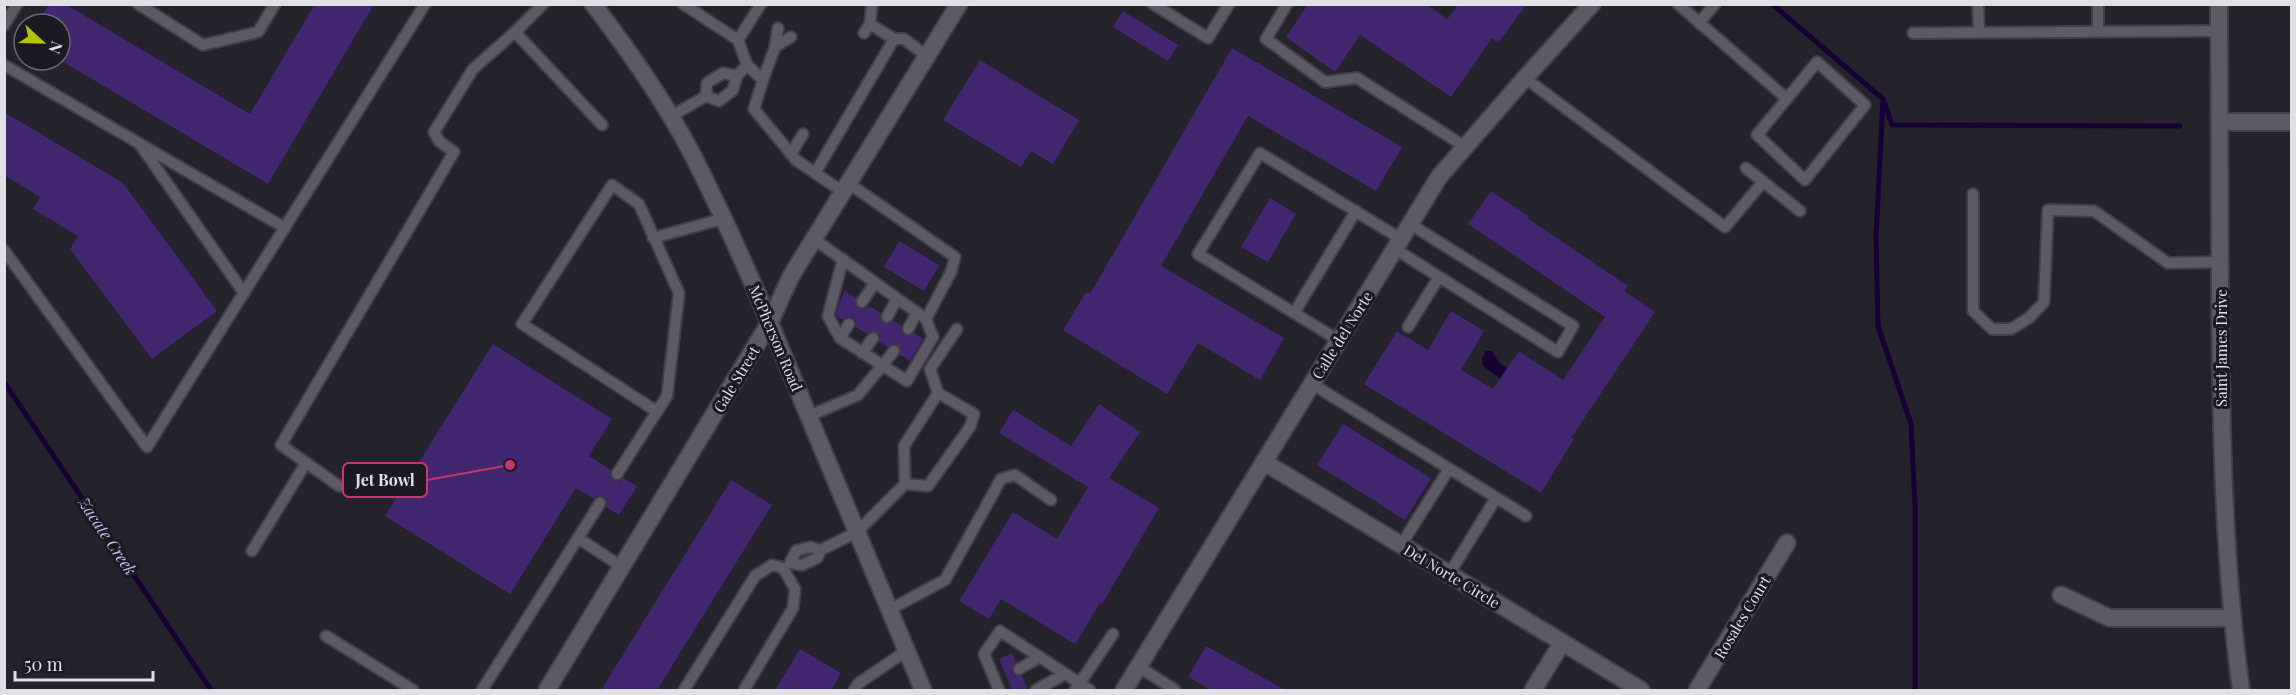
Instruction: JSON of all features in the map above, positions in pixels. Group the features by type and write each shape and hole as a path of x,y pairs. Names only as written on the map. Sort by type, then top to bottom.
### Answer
{"street":[{"name":"McPherson Road","path":"593,4 630,56 690,151 770,322 923,690"},
{"name":"Gale Street","path":"547,690 770,322 790,276 959,4"},
{"name":"Calle del Norte","path":"1124,690 1439,177 1592,4"},
{"name":"Saint James Drive","path":"2219,4 2223,507 2231,618 2241,690"},
{"path":"2220,122 2292,122"},
{"name":"Del Norte Circle","path":"1264,462 1641,690"},
{"name":"Rosales Court","path":"1697,690 1787,543"},
{"path":"2061,595 2109,618 2231,618"},
{"path":"1533,690 1562,643"}],"lane":[{"path":"4,25 17,4"},
{"path":"138,4 204,45 258,32 275,4"},
{"path":"4,250 147,447 425,4"},
{"path":"339,486 281,445 454,152 439,141 434,132 441,119 473,69 543,4"},
{"path":"683,4 738,40 747,64 763,80"},
{"path":"738,40 761,4"},
{"path":"872,4 867,29 894,39 904,39 927,56"},
{"path":"1154,4 1208,38 1229,4"},
{"path":"1287,4 1266,39 1325,82 1357,78 1464,147"},
{"path":"1678,4 1786,98"},
{"path":"1699,23 1715,4"},
{"path":"1978,4 1979,32"},
{"path":"2098,4 2098,32"},
{"path":"778,28 775,47 754,109 791,154 816,173 845,188 955,257 951,272 921,316 908,329"},
{"path":"1913,33 2220,31"},
{"path":"515,32 603,125"},
{"path":"775,47 791,37"},
{"path":"816,173 894,39"},
{"path":"1818,62 1865,105 1805,180 1757,135 1786,98 1818,62"},
{"path":"670,117 706,96 719,100 734,90 736,76 747,64"},
{"path":"4,65 285,228"},
{"path":"706,96 707,83 723,73 736,76"},
{"path":"1525,78 1725,227 1763,182"},
{"path":"791,154 803,134"},
{"path":"139,143 244,293"},
{"path":"1338,340 1198,254 1260,153 1356,212 1574,326 1558,352 1439,276 1402,237"},
{"path":"1746,168 1800,211"},
{"path":"617,474 667,396 679,293 639,204 612,185 522,324 656,411"},
{"path":"1973,194 1973,311 1992,329 2011,329 2030,318 2044,302 2048,210 2094,211 2168,263 2220,262"},
{"path":"1294,313 1356,212"},
{"path":"653,238 722,219"},
{"path":"814,238 921,316 933,337 907,381 840,338 828,316 843,260"},
{"path":"1408,327 1439,276"},
{"path":"862,302 875,283"},
{"path":"887,317 897,298"},
{"path":"840,338 849,324"},
{"path":"904,484 928,486 970,427 974,414 938,393 930,369 957,329"},
{"path":"862,353 873,338"},
{"path":"809,416 858,395 894,351"},
{"path":"1312,384 1526,516"},
{"path":"786,565 796,551 810,547 821,550 857,532 904,484 904,446 938,393"},
{"path":"252,551 306,463"},
{"path":"1401,545 1449,468"},
{"path":"890,610 945,580 1001,479 1015,475 1051,500"},
{"path":"1449,574 1496,498"},
{"path":"482,690 600,503"},
{"path":"578,538 622,567"},
{"path":"684,690 755,576 772,565 786,565"},
{"path":"744,690 793,608 795,590 786,565"},
{"path":"1006,675 997,686 984,654 1000,632 1065,674 1077,687 1090,690"},
{"path":"1077,687 1113,633"},
{"path":"326,636 413,690"},
{"path":"854,690 859,683 906,651"},
{"path":"1019,669 1040,657"},
{"path":"1139,667 1175,690"},
{"path":"1036,690 1065,674"}],"shaded area":[{"path":"1486,351 1492,351 1500,364 1507,368 1507,374 1501,379 1483,366 1482,359"}],"building":[{"path":"49,4 65,4 250,114 315,4 374,4 268,184 72,67 72,12 44,12"},
{"path":"1308,4 1426,4 1447,19 1459,4 1527,4 1498,43 1492,38 1451,97 1360,35 1335,72 1286,37"},
{"path":"1123,11 1178,45 1168,61 1113,27"},
{"path":"1232,48 1402,147 1376,191 1248,116 1161,266 1284,338 1260,380 1198,343 1167,394 1063,330 1086,292 1090,294"},
{"path":"980,60 1079,120 1053,164 1031,151 1021,167 943,120"},
{"path":"4,112 123,183 217,311 152,359 70,249 78,236 33,209 40,197 4,175"},
{"path":"1491,191 1628,286 1624,291 1655,312 1571,438 1574,439 1541,493 1364,384 1397,331 1428,350 1451,311 1484,331 1461,370 1493,389 1519,351 1563,380 1605,317 1468,224"},
{"path":"1270,198 1296,214 1268,262 1241,247"},
{"path":"899,241 939,265 924,291 884,267"},
{"path":"845,291 856,298 855,305 858,308 865,309 869,306 881,313 880,318 883,323 888,324 894,321 901,325 904,335 909,336 914,333 923,339 910,361 900,355 901,349 898,345 892,344 888,347 879,342 880,336 877,332 871,331 867,334 856,327 853,317 846,317 843,320 836,316"},
{"path":"493,344 612,419 589,456 611,470 610,477 613,481 620,481 623,478 637,486 619,515 606,507 607,500 603,496 597,496 594,499 576,488 510,594 385,516"},
{"path":"1099,404 1140,432 1109,478 1159,508 1102,604 1100,603 1075,644 1001,599 989,619 959,601 1013,512 1057,539 1088,487 999,433 1013,410 1071,446"},
{"path":"1343,424 1431,478 1405,520 1317,465"},
{"path":"731,480 772,505 657,690 601,690"},
{"path":"1206,646 1285,690 1211,690 1188,677"},
{"path":"800,649 841,673 831,690 775,690"},
{"path":"1012,653 1016,662 1012,666 1012,672 1016,676 1022,676 1028,690 1012,690 999,659"}],"waterway":[{"path":"1772,4 1883,99 1876,237 1878,326 1911,424 1915,505 1915,690"},
{"path":"1885,104 1892,125 2180,126"},
{"name":"Zacate Creek","path":"4,382 211,690"}],"place":[{"name":"Jet Bowl","path":"510,465"}]}
